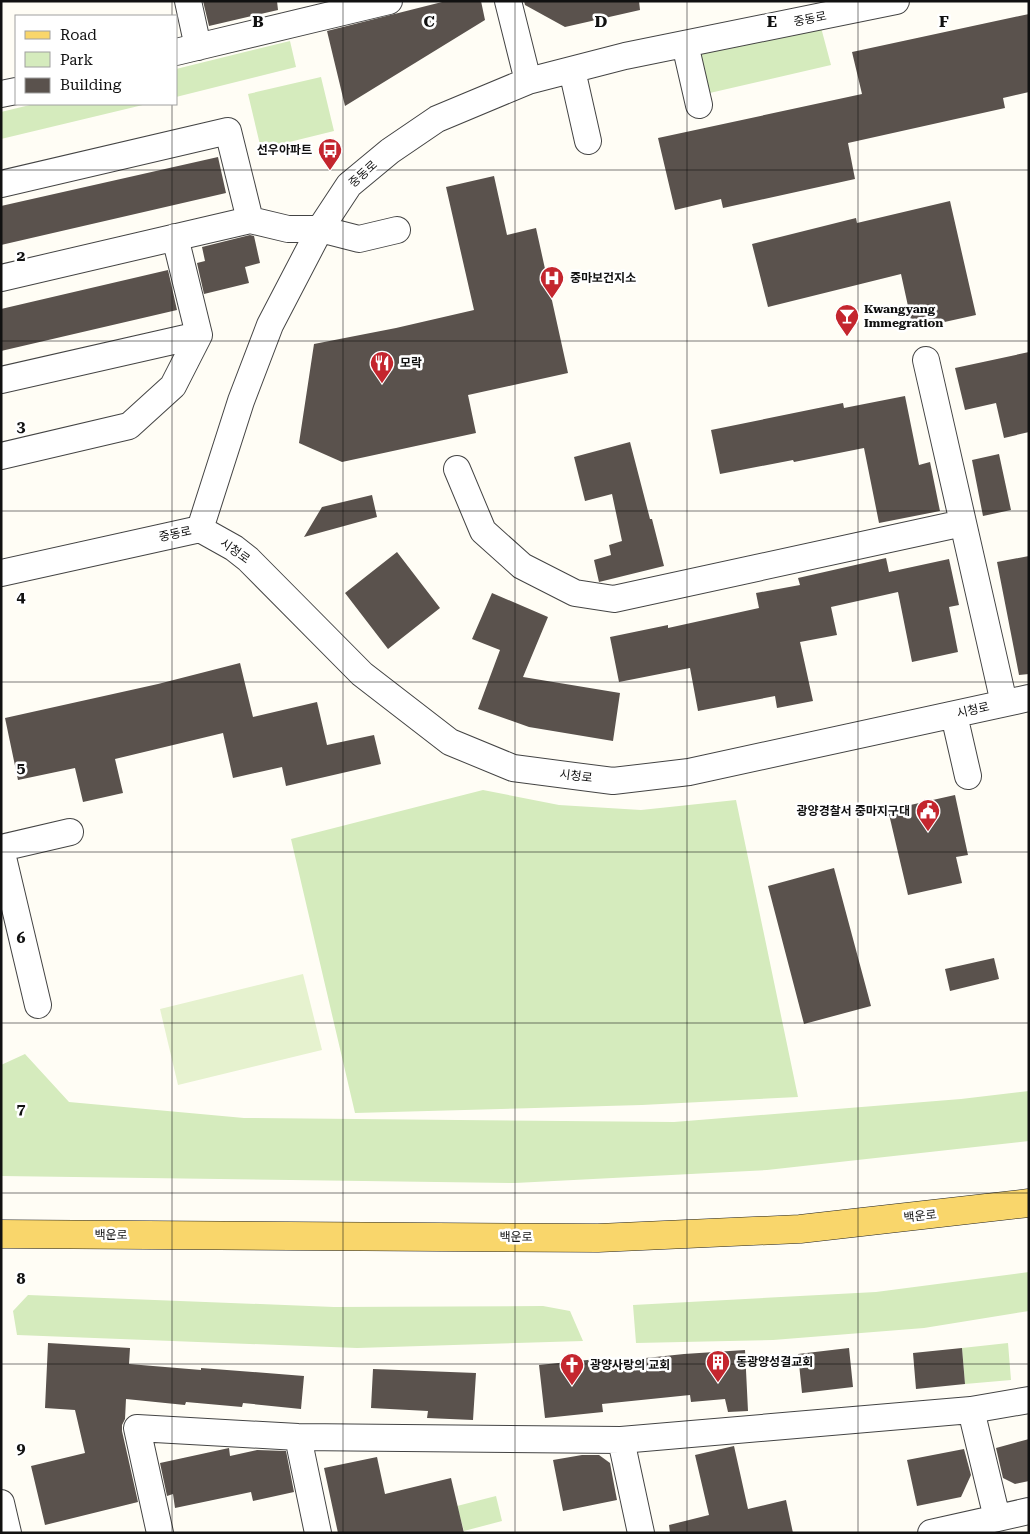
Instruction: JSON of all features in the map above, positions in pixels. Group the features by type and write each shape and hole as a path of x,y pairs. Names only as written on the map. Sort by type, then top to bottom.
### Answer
{"main road":[{"name":"백운로","path":"1,1234 598,1238 800,1229 1029,1203"}],"street":[{"path":"188,1 187,50 389,1"},
{"path":"508,1 528,81"},
{"name":"중동로","path":"1,574 200,529 241,402 270,325 320,229 349,185 390,151 437,119 528,81 625,56 896,1"},
{"path":"685,44 699,104"},
{"path":"572,70 588,141"},
{"path":"1,94 15,91"},
{"path":"1,184 228,131 250,220"},
{"path":"1,278 250,220 288,229 320,229 359,239 397,230"},
{"path":"1,456 129,426 173,386 198,334 175,237"},
{"path":"1,380 198,334"},
{"path":"926,360 962,523 1016,701"},
{"path":"457,469 483,531 522,566 575,593 614,599 962,523"},
{"name":"시청로","path":"200,529 234,548 248,559 362,674 450,742 514,768 613,781 689,772 1016,701"},
{"path":"954,715 968,776"},
{"path":"38,1005 1,849 70,832"},
{"path":"160,1533 137,1428 298,1437 620,1440 971,1410 1029,1400"},
{"path":"971,1410 997,1518"},
{"path":"298,1437 318,1533"},
{"path":"620,1440 641,1533"},
{"path":"1,1503 8,1533"},
{"path":"931,1533 1029,1511"}],"green space":[{"path":"819,20 831,65 701,95 690,47"},
{"path":"290,41 296,67 178,96 178,69"},
{"path":"321,77 334,131 261,149 248,94"},
{"path":"30,105 143,105 1,139 1,112"},
{"path":"483,790 559,805 641,810 736,800 798,1097 642,1105 355,1113 291,839"},
{"path":"303,974 322,1050 178,1085 160,1009"},
{"path":"25,1054 69,1102 244,1118 674,1122 961,1099 1029,1091 1029,1141 767,1170 515,1183 1,1176 1,1065"},
{"path":"1029,1272 1029,1311 924,1328 773,1340 636,1343 633,1305 876,1292"},
{"path":"28,1295 334,1307 543,1306 570,1311 583,1341 357,1348 17,1335 13,1311"},
{"path":"1008,1343 1011,1380 965,1384 962,1348"},
{"path":"496,1496 502,1521 464,1531 457,1506"}],"building":[{"path":"203,1 277,1 278,10 209,26"},
{"path":"446,1 481,1 485,20 345,106 327,31"},
{"path":"524,1 639,1 640,10 565,27 525,5"},
{"path":"1029,14 1029,92 1003,98 1005,108 848,143 855,179 723,208 721,199 675,210 658,138 862,94 852,52"},
{"path":"218,157 226,193 1,245 1,206"},
{"path":"494,176 507,235 536,228 568,373 468,395 476,433 342,462 299,443 314,344 474,310 446,187"},
{"path":"950,201 976,315 913,329 901,274 768,307 752,244 856,218 857,223"},
{"path":"250,235 254,236 260,263 245,267 249,283 204,294 197,263 205,261 202,247"},
{"path":"168,270 177,310 1,351 1,309"},
{"path":"1029,352 1029,432 1004,438 996,403 965,410 955,368"},
{"path":"905,396 919,465 930,462 940,511 879,523 864,448 720,474 711,430 843,403 844,408"},
{"path":"630,442 664,566 599,582 594,560 611,555 609,545 622,541 612,494 585,501 574,457"},
{"path":"999,454 1011,510 983,516 972,460"},
{"path":"372,495 377,517 304,537 322,507"},
{"path":"397,552 440,608 388,649 345,593"},
{"path":"1029,556 1029,674 1019,675 997,562"},
{"path":"886,558 889,572 949,559 959,605 949,607 958,652 912,662 898,592 831,607 837,635 800,642 813,701 777,708 775,696 698,711 690,668 619,682 610,637 668,625 668,628 759,608 756,593 800,585 798,578"},
{"path":"492,593 548,617 523,677 620,693 613,741 529,727 478,709 500,650 472,639"},
{"path":"240,663 253,717 317,702 327,745 374,735 381,764 286,786 282,767 233,778 223,733 115,759 123,793 83,802 75,768 18,780 5,718 158,684"},
{"name":"광양경찰서 중마지구대","path":"955,795 968,855 956,857 962,883 908,895 888,810"},
{"path":"834,868 871,1006 804,1024 768,886"},
{"path":"994,958 999,979 950,991 945,969"},
{"path":"48,1343 130,1348 129,1364 304,1376 301,1409 243,1403 242,1407 186,1402 185,1405 126,1399 122,1431 138,1502 45,1525 31,1466 85,1453 75,1410 45,1408"},
{"path":"849,1348 853,1387 802,1393 798,1354"},
{"path":"962,1348 965,1384 916,1389 913,1353"},
{"path":"745,1350 748,1411 728,1412 725,1399 691,1402 690,1395 602,1404 603,1412 545,1418 539,1365 597,1359 598,1363"},
{"path":"373,1369 476,1373 473,1420 427,1418 428,1411 371,1408"},
{"path":"1029,1439 1029,1481 1015,1484 1003,1478 996,1448"},
{"path":"734,1446 748,1509 786,1500 793,1533 670,1533 669,1525 709,1515 695,1455"},
{"path":"229,1448 230,1456 257,1450 286,1451 294,1492 253,1501 251,1492 175,1508 173,1494 167,1496 160,1463"},
{"path":"964,1449 971,1475 961,1497 917,1506 907,1460"},
{"path":"582,1455 599,1455 610,1463 617,1500 563,1511 553,1460"},
{"path":"377,1457 385,1494 451,1478 464,1533 338,1533 324,1468"}],"place":[{"name":"선우아파트","path":"330,171"},
{"name":"중마보건지소","path":"552,299"},
{"name":"Kwangyang Immegration","path":"847,337"},
{"name":"모락","path":"382,384"},
{"name":"광양경찰서 중마지구대","path":"928,832"},
{"name":"동광양성결교회","path":"718,1383"},
{"name":"광양사랑의 교회","path":"572,1386"}]}
